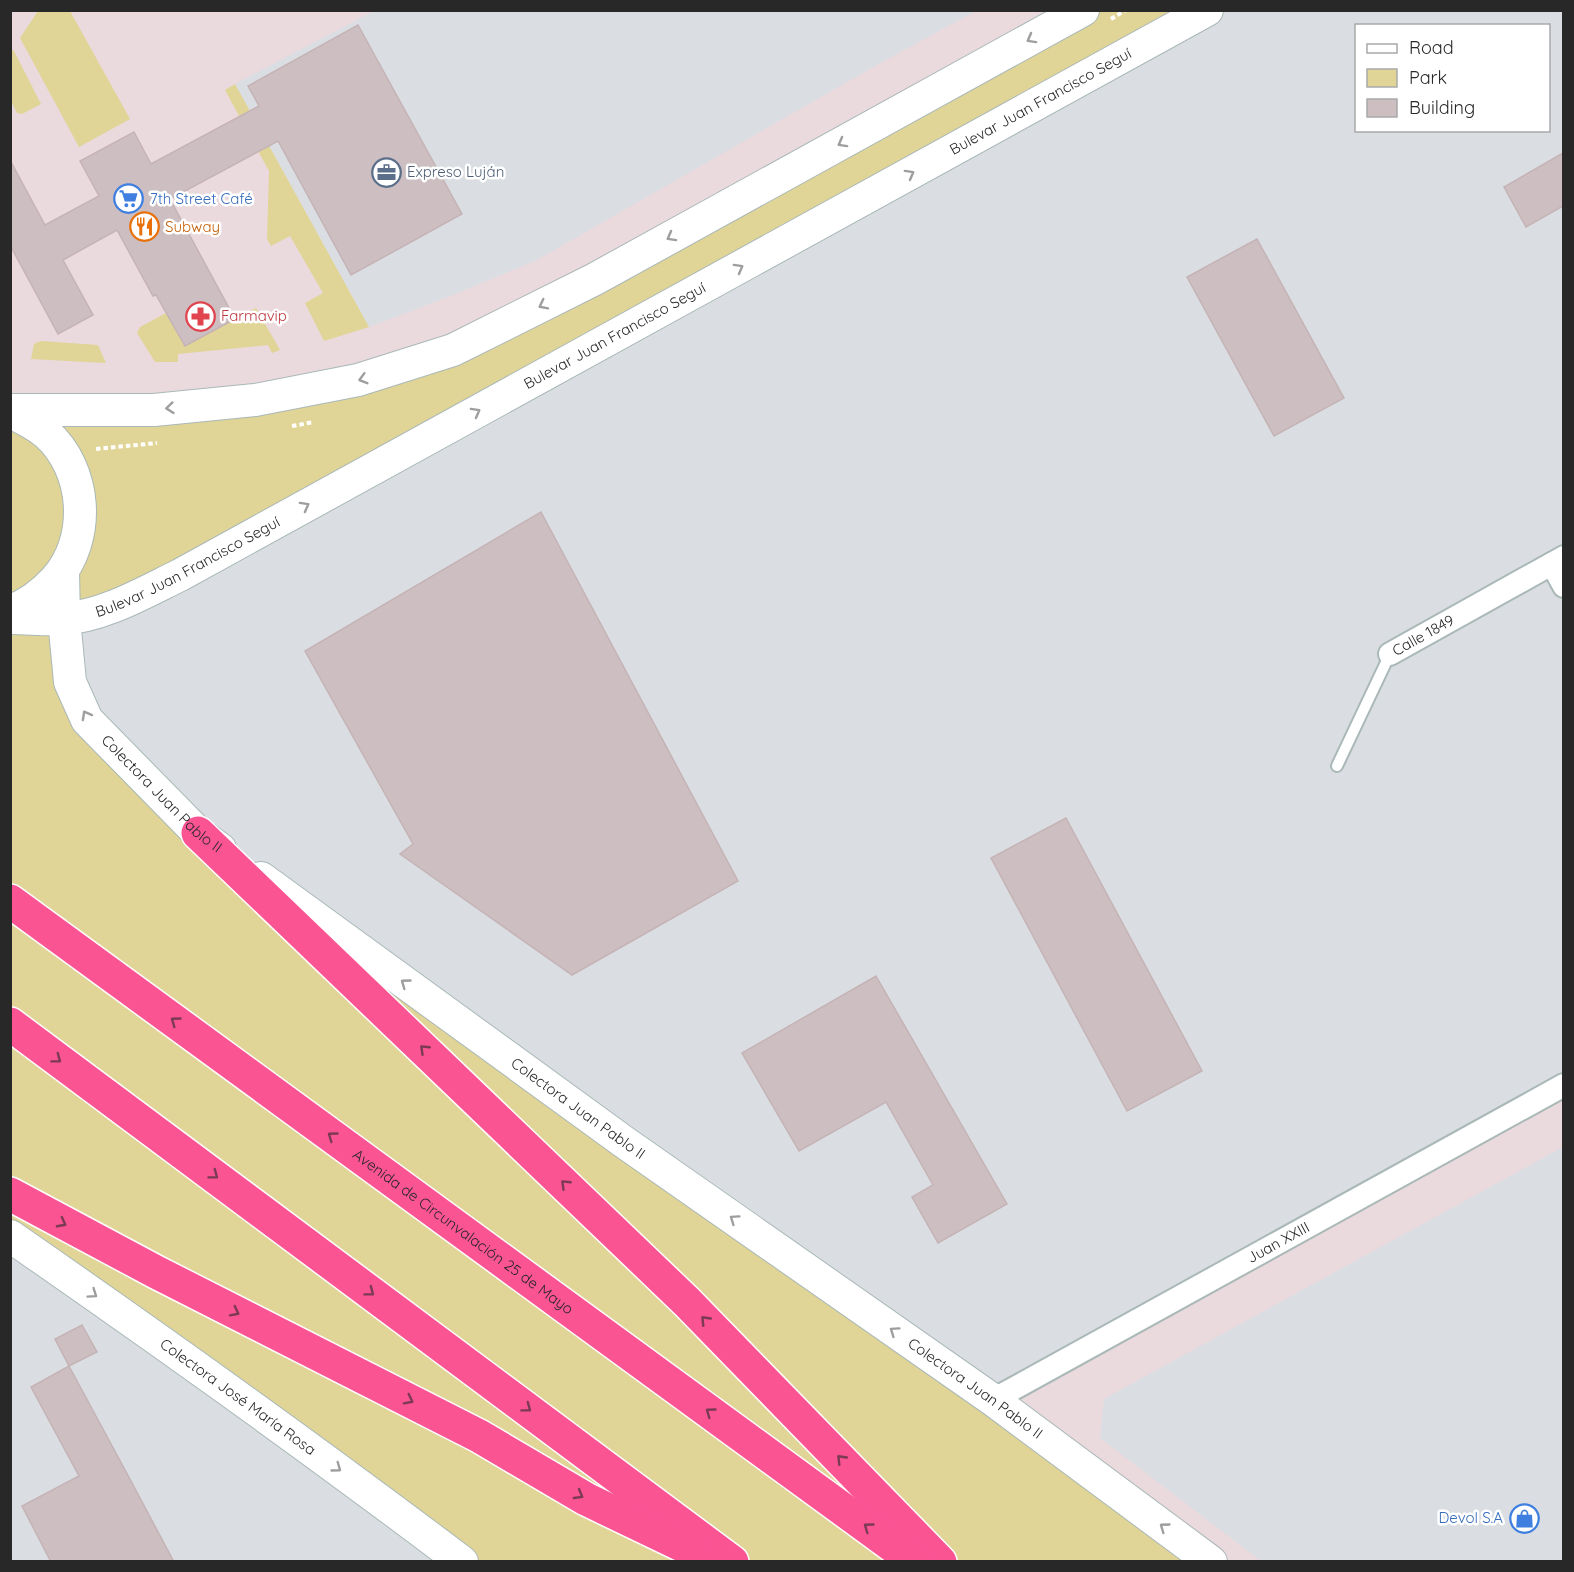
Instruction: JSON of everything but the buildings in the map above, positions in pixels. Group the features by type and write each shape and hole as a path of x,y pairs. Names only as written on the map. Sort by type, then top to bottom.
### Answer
{"highway":[{"path":"198,833 687,1302 940,1562"},
{"name":"Avenida de Circunvalación 25 de Mayo","path":"10,901 915,1562"},
{"path":"10,1024 732,1562"},
{"path":"10,1194 156,1272 479,1436 586,1499 716,1562"}],"main road":[{"path":"10,411 154,410 255,400 358,380 453,350 595,279 1083,10"},
{"name":"Bulevar Juan Francisco Seguí","path":"10,618 63,619 100,612 180,575 1207,10"},
{"path":"10,411 48,434 63,452 74,475 80,499 80,524 74,549 63,572 43,593 18,609 10,611"},
{"name":"Colectora Juan Pablo II","path":"63,572 63,619 70,682 87,720 198,833 614,1135 993,1401 1211,1562"},
{"name":"Colectora José María Rosa","path":"10,1236 373,1494 462,1562"}],"street":[{"path":"1558,560 1563,586"},
{"name":"Calle 1849","path":"1390,654 1558,560"},
{"name":"Juan XXIII","path":"993,1401 1563,1085"}],"lane":[{"name":"Calle 1849","path":"1337,766 1390,654"}],"shaded area":[{"path":"374,11 976,11 875,66 537,260 369,327 235,84"},
{"path":"1207,11 1563,11 1563,1085 993,1400 198,833 87,720 64,619"},
{"path":"1563,1147 1563,1561 1261,1561 1100,1438 1104,1399"},
{"path":"10,1236 462,1561 11,1561"}],"green space":[{"path":"38,11 70,11 130,119 79,147 20,38"},
{"path":"1083,11 1207,11 454,424 64,619 70,682 198,833 1211,1561 462,1561 11,1236 11,410 154,410 453,350"},
{"path":"13,49 41,104 22,114 17,113 11,101 11,54"},
{"path":"235,84 369,327 324,341 305,303 323,293 290,236 271,246 267,239 269,171 225,90"},
{"path":"256,308 280,350 272,353 268,345 178,354 178,362 155,362 137,333 140,327 166,313 185,346"},
{"path":"41,341 98,345 106,363 31,359 34,344"}],"place":[{"name":"Expreso Luján","path":"386,172"},
{"name":"7th Street Café","path":"129,199"},
{"name":"Subway","path":"144,227"},
{"name":"Farmavip","path":"200,316"},
{"name":"Devol S.A","path":"1524,1518"}]}
